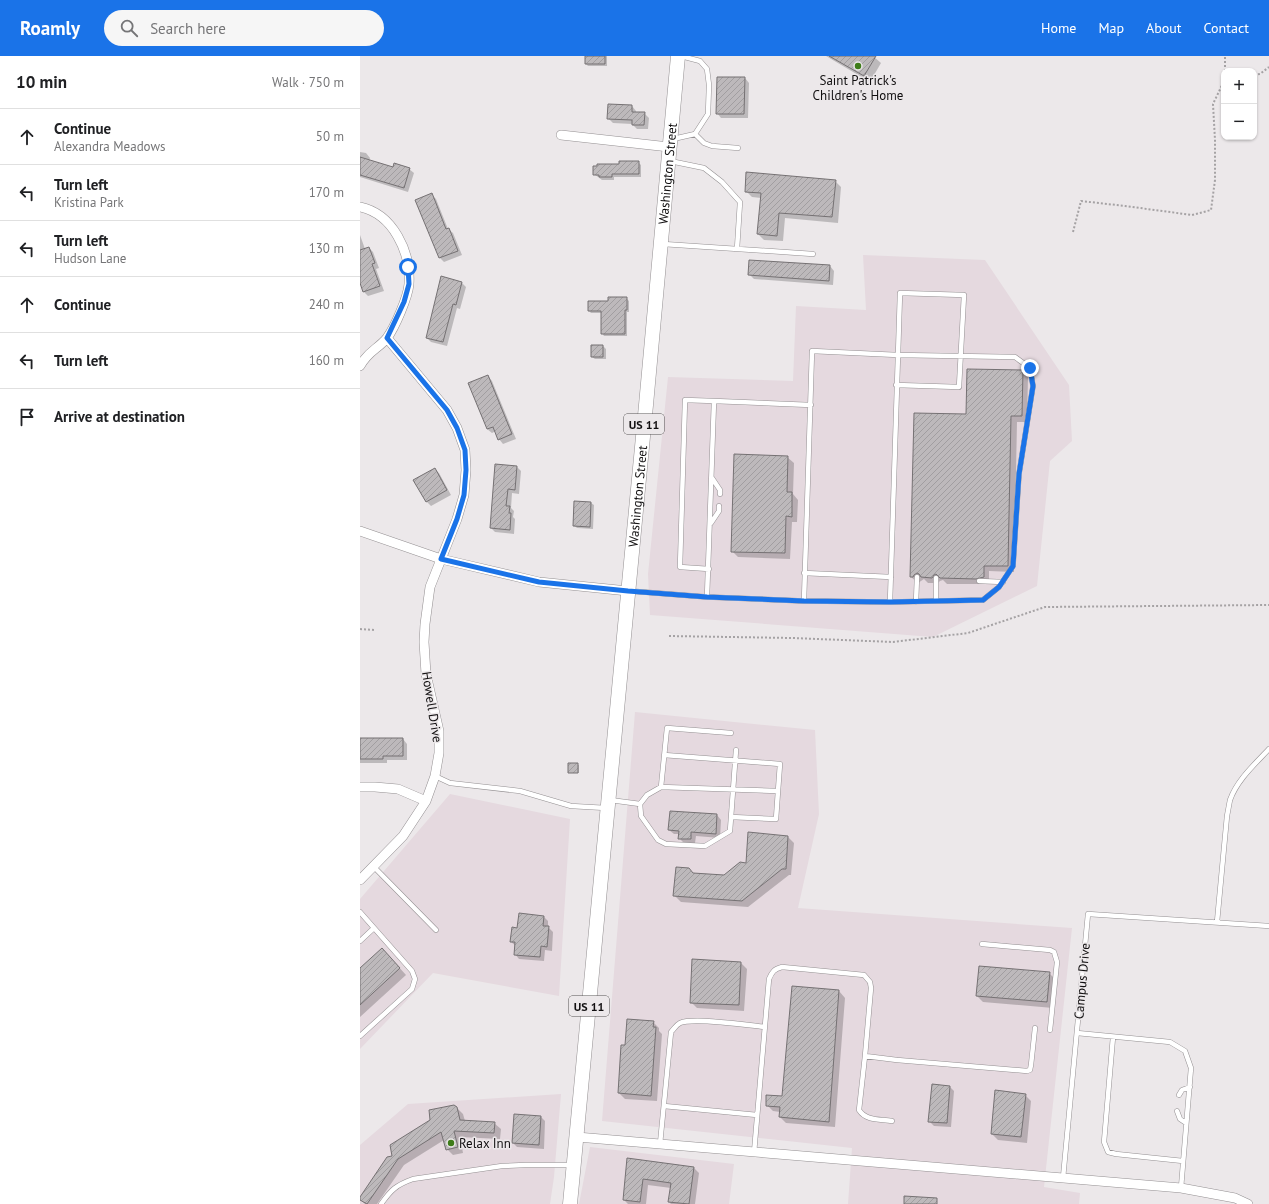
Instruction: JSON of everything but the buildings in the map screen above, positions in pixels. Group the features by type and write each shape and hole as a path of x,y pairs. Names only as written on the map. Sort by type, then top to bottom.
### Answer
{"main road":[{"name":"Washington Street","path":"608,800 679,56"},
{"name":"US 11","path":"570,1204 608,800"}],"street":[{"path":"561,135 670,143"},
{"path":"360,207 378,214 397,235 405,252 409,284 404,302 387,338 364,358 360,366"},
{"name":"Howell Drive","path":"360,880 403,836 426,800 435,776 439,753 439,731 426,674 424,642 430,587 457,519 464,495 466,470 465,450 457,428 447,410 387,338"},
{"path":"360,531 441,559 539,582 628,591"},
{"path":"360,787 398,789 426,800"},
{"path":"577,1137 1181,1188 1236,1198 1248,1204"}],"lane":[{"path":"670,143 695,134 708,114 709,85 707,69 700,61 679,56"},
{"path":"695,134 704,143 712,146 738,148"},
{"path":"668,161 704,168 722,182 740,202 737,248"},
{"path":"661,244 813,254"},
{"path":"890,602 896,385 900,293 964,295 959,387 896,385"},
{"path":"628,591 707,597 804,601 916,602 983,600 1003,582 1013,566 1019,474 1033,386 1030,368 1015,357 898,355 812,351 804,601"},
{"path":"709,569 680,567 685,400 811,405"},
{"path":"707,597 714,401"},
{"path":"712,477 720,490 720,494"},
{"path":"710,524 719,511 719,506"},
{"path":"804,573 891,577"},
{"path":"916,602 917,577"},
{"path":"936,578 936,601"},
{"path":"979,581 1003,582"},
{"path":"661,787 667,728 731,733"},
{"path":"1218,922 1227,816 1230,800 1246,774 1269,749"},
{"path":"736,750 735,761 733,790 730,831 705,846 666,844 658,840 641,816 640,804 647,795 661,787 733,790 778,791"},
{"path":"664,755 780,764 776,820 731,817"},
{"path":"435,776 450,783 520,791 570,806 608,800 640,804"},
{"path":"373,866 436,930"},
{"path":"360,912 412,971 415,979 412,989 360,1036"},
{"name":"Campus Drive","path":"1063,1178 1088,914 1269,926"},
{"path":"360,941 374,928"},
{"path":"982,944 1050,950 1054,952 1057,962 1050,1030"},
{"path":"754,1152 769,979 772,972 776,968 782,967 864,975 870,982 871,988 859,1110 866,1118 892,1121"},
{"path":"660,1144 671,1032 676,1026 681,1022 695,1020 765,1027"},
{"path":"865,1056 1027,1072 1030,1070 1035,1028"},
{"path":"1077,1033 1170,1042 1185,1051 1191,1068 1181,1188"},
{"path":"1113,1037 1104,1142 1108,1152 1183,1161"},
{"path":"1179,1095 1182,1090 1190,1087"},
{"path":"664,1106 757,1115"},
{"path":"1177,1110 1180,1119 1186,1123"},
{"path":"381,1204 389,1193 399,1184 413,1179 502,1166 574,1166"}],"path":[{"path":"1225,56 1225,68"},
{"path":"1257,74 1269,67"},
{"path":"1073,232 1081,201 1192,215 1210,210 1215,180 1213,104 1221,88"},
{"path":"670,636 792,638 893,642 968,633 1045,607 1269,605"},
{"path":"360,629 375,630"}],"shaded area":[{"path":"863,255 985,260 1069,385 1072,441 1050,461 1037,586 933,637 650,615 648,574 668,377 793,381 796,306 866,310"},
{"path":"635,712 815,730 819,814 798,908 1072,928 1044,1187 1080,1193 1079,1204 848,1204 852,1148 602,1121"},
{"path":"450,794 570,819 559,996 433,973 360,1049 360,899"},
{"path":"561,1094 554,1177 550,1204 360,1204 360,1145 408,1104"},
{"path":"590,1147 734,1164 729,1204 579,1204"}],"place":[{"name":"Saint Patrick's Children's Home","path":"858,66"},
{"name":"Relax Inn","path":"451,1143"}],"route":[{"path":"408,267 409,284 404,302 387,338 447,410 457,428 465,450 466,470 464,495 457,519 441,559 539,582 707,597 804,601 890,602 983,600 999,587 1013,566 1019,474 1033,386 1030,368"}]}
